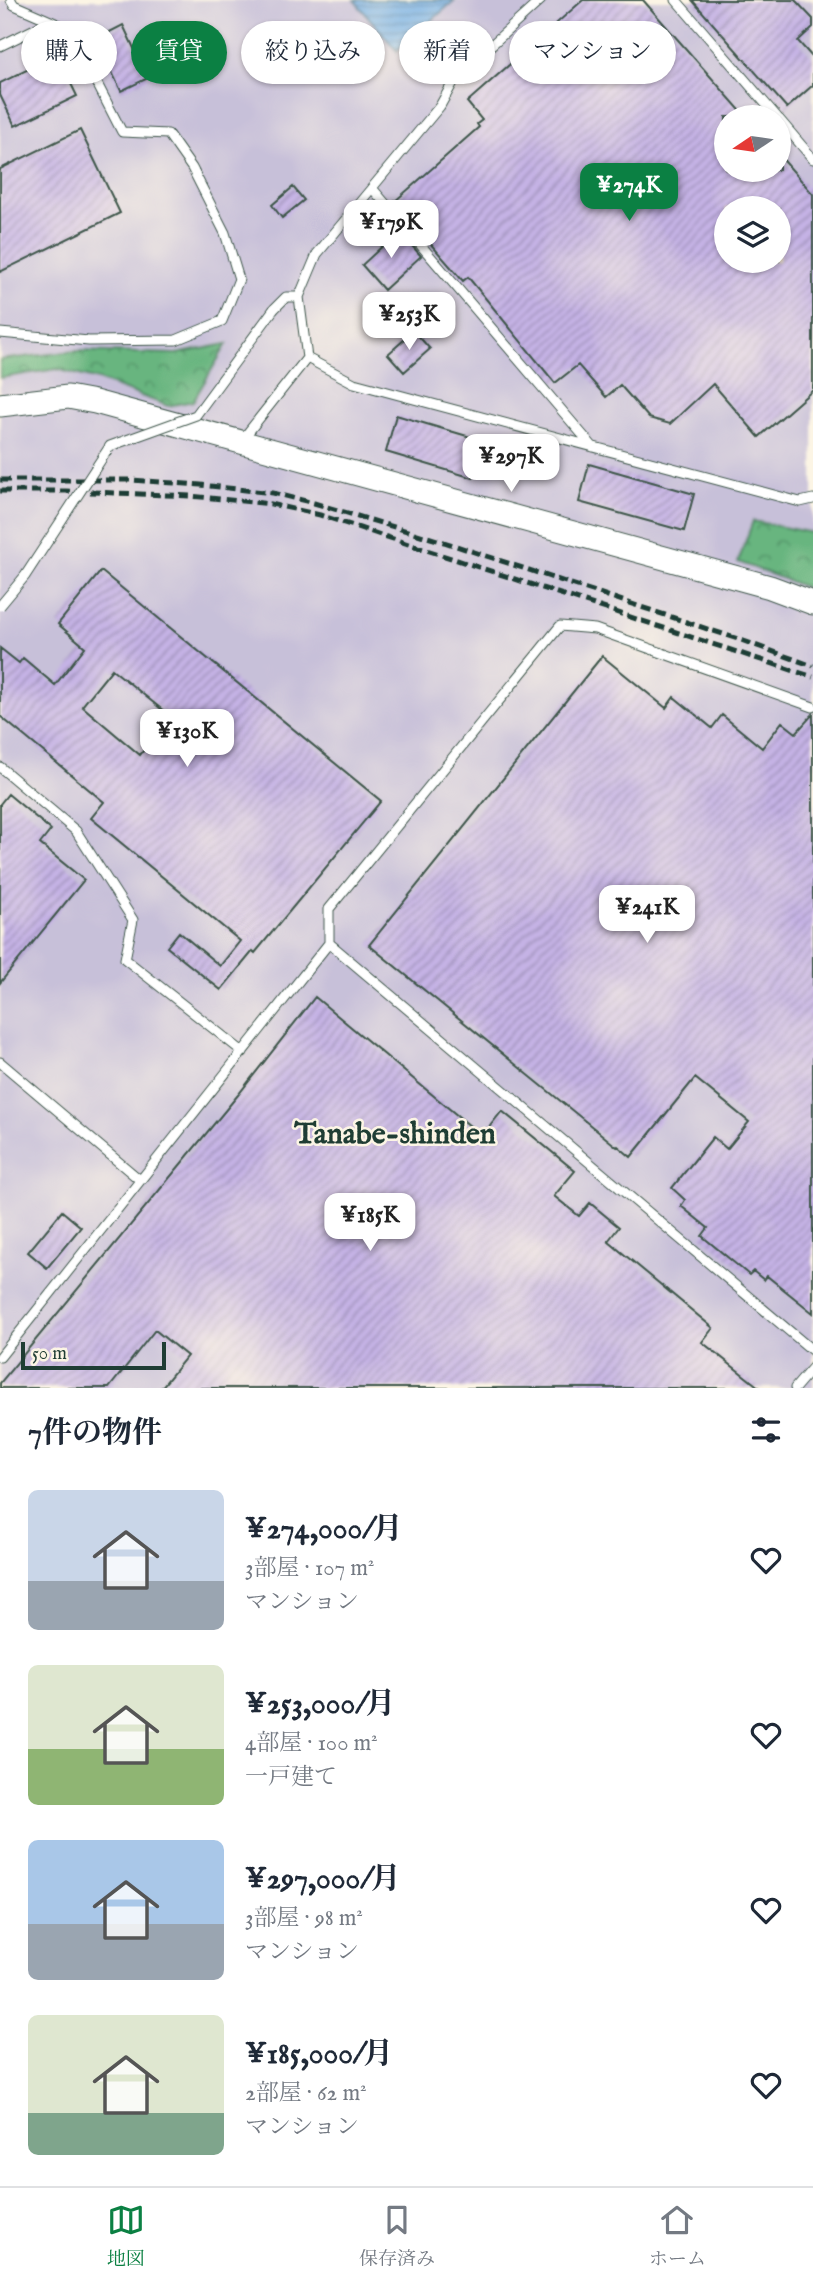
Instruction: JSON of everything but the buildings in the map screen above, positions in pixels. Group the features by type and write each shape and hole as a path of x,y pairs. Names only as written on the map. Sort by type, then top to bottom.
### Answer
{"street":[{"path":"0,405 68,397 145,414 771,587 813,603"}],"lane":[{"path":"11,0 14,5 51,21"},
{"path":"241,442 307,358 299,297 317,254 440,106 456,77 541,0"},
{"path":"676,0 767,105"},
{"path":"0,46 21,36"},
{"path":"0,332 89,341 176,340 222,321 239,279 225,233 192,168 168,134 121,132 97,84"},
{"path":"791,133 813,159"},
{"path":"372,188 593,447"},
{"path":"0,606 25,576 110,446 196,415 274,309 286,297 299,297"},
{"path":"307,358 354,383 800,502 813,499"},
{"path":"0,1357 329,943 329,909 560,626 595,629 813,707"},
{"path":"0,766 76,831 133,920 125,959 243,1052"},
{"path":"329,943 813,1351"},
{"path":"0,1062 141,1180"},
{"path":"795,1388 813,1367"}],"shaded area":[{"path":"0,0 354,0 372,21 241,21 241,84 385,84 385,36 397,50 399,48 399,84 495,84 495,21 431,21 455,0 813,0 813,1388 0,1388"}],"green space":[{"path":"227,344 193,401 168,406 98,380 57,369 0,378 0,360 76,351 176,354"},
{"path":"753,521 813,533 813,590 738,562"}],"water":[{"path":"354,0 455,0 431,21 399,21 397,51 385,37 385,21 372,21"}],"railway":[{"path":"0,480 132,480 273,493 444,542 813,666"},
{"path":"0,491 191,496 271,504 320,515 813,677"}],"district":[{"name":"Tanabe-shinden","path":"395,1133"}]}
